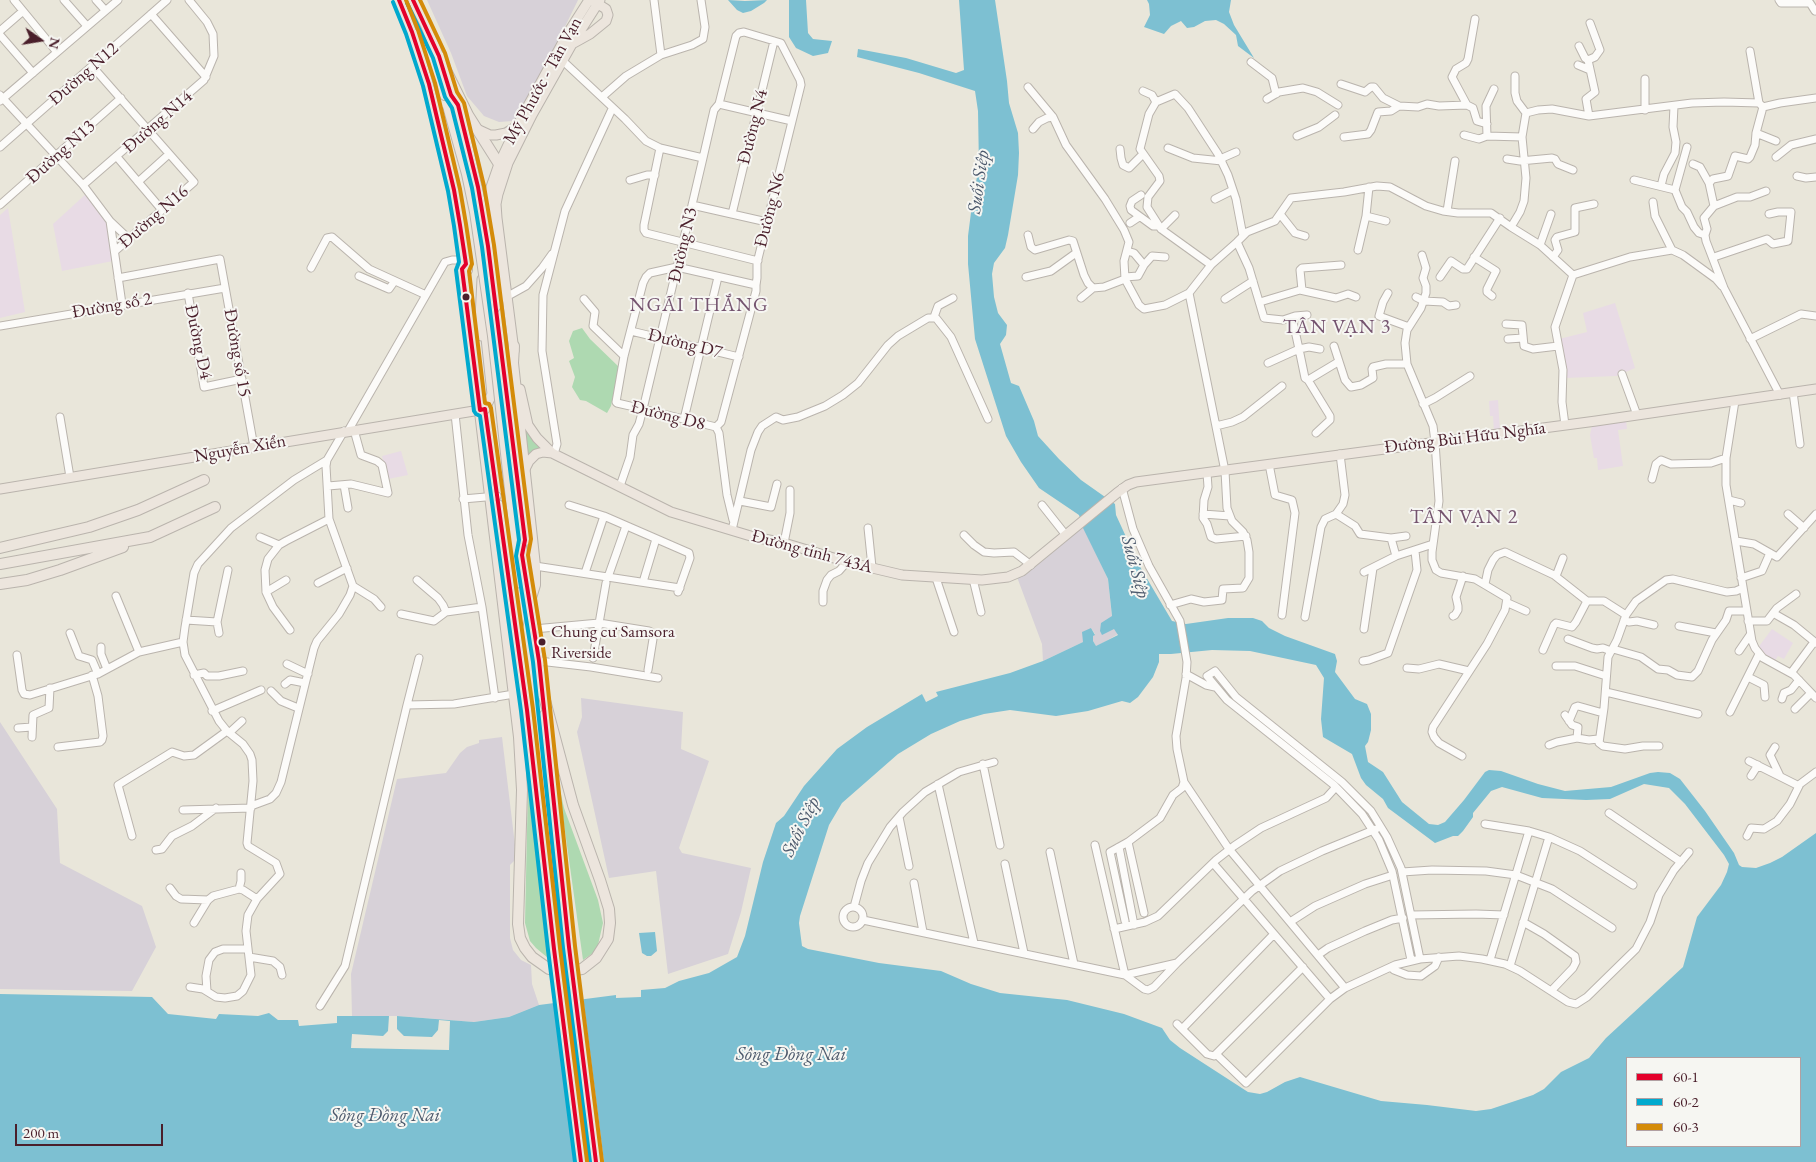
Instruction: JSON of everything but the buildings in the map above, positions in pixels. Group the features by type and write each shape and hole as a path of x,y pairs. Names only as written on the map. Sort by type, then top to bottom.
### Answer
{"highway":[{"path":"399,0 429,84 441,135 439,142 459,252 465,260 482,409 527,710 554,949 581,1162"},
{"path":"413,0 468,115 502,168"},
{"path":"405,14 404,24 412,47 419,54"},
{"path":"412,32 431,55 452,103"},
{"path":"439,56 474,186 488,273 528,604 539,661 570,948 596,1162"},
{"path":"514,346 513,363 535,566 535,585 528,604"},
{"path":"0,548 89,527 139,509 202,481"},
{"path":"494,496 522,790 518,924 520,938 525,948 540,963 562,972 572,972 582,969 603,949 610,931 609,909 573,805 542,689"},
{"path":"0,584 27,580 60,570 150,537 213,508"},
{"path":"0,544 50,533 139,509"},
{"path":"0,564 150,537"},
{"path":"516,633 523,599 521,542"},
{"path":"514,694 522,675"},
{"path":"514,694 527,710"}],"main road":[{"name":"Mỹ Phước - Tân Vạn","path":"575,42 606,21 608,15 598,1"},
{"name":"Mỹ Phước - Tân Vạn","path":"502,168 598,1"},
{"name":"Mỹ Phước - Tân Vạn","path":"502,168 517,126 568,33 598,1"},
{"path":"477,129 490,135 496,135 506,133 517,126"},
{"path":"488,354 482,345 480,318 482,279 490,244 488,204 502,168"},
{"name":"Đường tỉnh 743A","path":"502,168 496,204 514,346 526,420 537,438 553,453 671,512 732,525 847,562 902,575 936,578 973,579 1008,576 1022,571 1120,490"},
{"path":"482,409 492,394 486,329 488,319 500,296 489,222"},
{"name":"Đường Bùi Hữu Nghĩa","path":"1120,490 1143,480 1565,425 1816,389"},
{"name":"Nguyễn Xiển","path":"0,489 482,409"},
{"path":"524,471 536,454 543,452 553,453"}],"street":[{"path":"14,0 56,52"},
{"path":"64,0 87,26"},
{"path":"96,0 105,10"},
{"path":"118,0 1,98 57,156 83,185 110,221 129,239"},
{"name":"Đường N12","path":"0,147 167,0"},
{"name":"Đường N14","path":"83,185 199,86 206,77 212,64 214,47 211,27 189,0"},
{"path":"654,0 661,55"},
{"path":"602,97 626,76 661,55 692,45 703,39 705,27 701,0"},
{"path":"1779,0 1781,3 1810,3 1815,11"},
{"path":"0,31 23,11"},
{"path":"151,14 206,77"},
{"path":"1467,105 1452,77 1456,69 1466,63 1468,59 1474,19"},
{"path":"1588,60 1595,57 1600,50 1590,23"},
{"name":"Đường N3","path":"620,486 630,457 633,435 639,424 643,409 714,110 718,104 736,36 744,32 774,41"},
{"path":"0,35 33,72"},
{"name":"Đường N4","path":"732,214 774,41"},
{"name":"Đường N6","path":"719,424 739,357 756,285 758,260 801,85 781,43 774,41"},
{"path":"1579,46 1588,60 1595,92 1586,99 1589,116"},
{"path":"1709,183 1713,179 1728,176 1735,156 1750,157 1755,145 1761,105 1750,51"},
{"path":"563,61 646,141 660,148 703,158"},
{"path":"1251,62 1272,78 1276,94"},
{"path":"1578,65 1590,70"},
{"path":"92,66 169,154 138,182"},
{"path":"1511,228 1520,212 1526,192 1522,137 1526,113 1517,100 1515,76"},
{"path":"1645,79 1645,110"},
{"path":"1341,84 1365,92 1374,87 1383,98 1399,106 1418,107 1427,104 1438,106 1467,105 1473,108 1477,121 1487,124"},
{"path":"1028,87 1053,117 1066,145 1105,199 1124,230 1129,242 1124,261 1125,278 1139,305 1144,309 1165,305 1189,293 1211,265 1252,228 1275,220 1291,198 1369,187 1390,187 1426,206 1447,212 1491,213 1511,228 1540,245 1573,276"},
{"path":"1267,99 1276,94 1303,88 1317,92 1338,105"},
{"path":"1487,136 1486,106 1494,89"},
{"path":"1143,91 1152,95 1156,102"},
{"path":"1211,265 1160,227 1147,207 1148,197 1160,182 1159,176 1140,149 1149,114 1156,102 1173,93 1188,108 1221,160 1234,190 1243,236"},
{"name":"Đường N13","path":"0,205 121,98"},
{"path":"1526,113 1552,109 1589,116 1712,102 1761,105 1816,98"},
{"path":"718,104 792,121"},
{"path":"1344,137 1368,134 1378,112 1391,111 1399,106"},
{"path":"1661,186 1664,174 1675,154 1674,106"},
{"path":"553,453 558,444 542,351 543,295 565,211 612,109"},
{"path":"1297,136 1319,127 1335,115"},
{"path":"1033,129 1039,122 1053,117"},
{"path":"1756,133 1776,141"},
{"path":"1464,135 1479,139 1487,136 1522,137"},
{"path":"1776,157 1791,145 1816,139"},
{"path":"1687,147 1675,190 1682,207 1688,212 1694,227 1699,233 1705,235"},
{"path":"660,148 644,225 646,233 758,260"},
{"path":"1168,148 1193,158 1221,160 1236,152"},
{"path":"1120,149 1124,165 1129,168 1143,154"},
{"name":"Đường N16","path":"115,251 194,182 169,154"},
{"path":"117,157 162,210"},
{"path":"1507,159 1525,161 1552,158 1558,164 1573,170"},
{"path":"1447,212 1455,161"},
{"path":"1694,164 1700,167 1709,183 1714,206"},
{"path":"630,180 647,175 655,175"},
{"path":"1797,176 1806,178 1816,177"},
{"path":"1634,180 1675,190"},
{"path":"1358,250 1366,216 1369,187"},
{"path":"1215,199 1234,190"},
{"path":"1766,191 1750,197 1736,197 1714,206 1704,216 1707,229 1705,235 1724,288 1780,394"},
{"path":"1141,195 1132,201 1131,210 1153,226 1160,227 1175,215"},
{"path":"1653,202 1655,216 1672,250"},
{"path":"1554,257 1558,250 1556,238 1575,232 1575,208 1594,204"},
{"path":"692,205 767,222"},
{"path":"1714,257 1767,240 1773,244 1788,241 1791,212 1769,214"},
{"path":"1280,214 1295,233 1305,236"},
{"path":"1540,245 1551,214"},
{"path":"1366,216 1386,221"},
{"path":"1130,223 1139,217"},
{"path":"1440,277 1449,262 1465,270 1500,218"},
{"path":"110,221 122,304"},
{"path":"1028,235 1031,247 1035,250 1069,240 1073,241 1088,284 1093,288 1100,288 1125,278 1137,276 1152,256 1164,257"},
{"path":"311,268 327,238 332,237 369,269 426,295"},
{"path":"1238,242 1264,318 1283,320 1307,315"},
{"path":"508,296 526,286 556,248"},
{"path":"1573,276 1622,260 1672,250 1683,255 1716,279 1724,288"},
{"path":"1127,251 1134,253 1144,265"},
{"path":"1026,277 1051,271 1076,254"},
{"path":"1422,254 1426,268 1423,278 1426,286 1424,301 1416,318 1409,327 1405,336 1405,343 1407,364 1433,426 1435,442 1439,502 1432,560 1436,570 1442,573 1464,576 1485,584 1505,596 1508,603 1487,644 1432,732 1440,743 1462,756"},
{"path":"1474,257 1496,272 1487,289 1487,292 1492,296"},
{"name":"Đường số 15","path":"118,278 220,259 254,447"},
{"path":"190,987 197,987 216,997 225,998 237,996 243,991 251,974 246,923 248,915 257,899 280,874 276,863 248,846 252,760 243,744 228,732 212,711 185,655 183,642 193,576 198,564 227,531 294,480 327,460 349,431 445,262 465,260"},
{"path":"1302,290 1300,270 1302,268 1341,265"},
{"path":"584,299 595,312 593,326 624,356 643,283 650,274 677,267 756,285"},
{"path":"360,276 388,289 394,282"},
{"path":"1565,425 1562,402 1563,370 1555,326 1573,276"},
{"path":"684,419 718,277"},
{"path":"1225,299 1253,282"},
{"name":"Đường số 2","path":"0,326 225,288"},
{"path":"1081,298 1093,288"},
{"path":"1260,302 1302,290 1336,298 1348,294 1356,297"},
{"name":"Đường D4","path":"188,293 204,387 242,379"},
{"path":"1170,605 1191,599 1204,602 1222,600 1223,589 1244,588 1250,578 1250,552 1246,536 1230,516 1227,508 1225,470 1189,293"},
{"path":"1388,293 1379,316 1409,327"},
{"path":"1416,297 1424,301 1443,302 1449,306 1456,305"},
{"path":"934,317 938,306 953,298"},
{"path":"1750,339 1801,314 1816,316"},
{"path":"934,317 945,327 951,337 988,419"},
{"path":"732,525 740,501 754,440 762,426 776,417 783,420 798,417 825,406 843,395 858,383 888,345 898,336 928,318 934,317"},
{"path":"1292,317 1305,378 1330,416 1330,420 1316,433"},
{"path":"1506,324 1522,325 1524,346 1533,350 1558,346"},
{"name":"Đường D7","path":"631,330 739,357"},
{"path":"1508,340 1523,338"},
{"path":"1268,363 1309,346 1320,350"},
{"path":"1334,346 1338,362 1348,385 1354,388 1373,378 1373,366 1407,364"},
{"name":"Đường D8","path":"624,356 615,400 617,404 684,419 719,424"},
{"path":"1308,380 1338,362"},
{"path":"1622,374 1637,415"},
{"path":"1423,404 1470,376"},
{"path":"1216,426 1232,422 1243,416 1282,386"},
{"path":"1793,392 1800,444"},
{"path":"1735,401 1726,458 1726,485 1750,635 1759,654 1791,673 1814,695 1795,709"},
{"path":"455,414 468,535 482,607 495,698"},
{"path":"60,417 70,477"},
{"path":"719,424 732,525"},
{"path":"328,486 355,484 369,490 388,494 382,465 361,455 349,431"},
{"path":"1304,618 1321,527 1325,519 1340,510 1345,494 1340,454"},
{"path":"1652,479 1656,464 1661,460 1672,464 1712,462 1726,458"},
{"path":"183,810 251,807 270,799 276,793 281,782 298,708 317,641 339,614 353,586 329,519 327,460"},
{"path":"1269,464 1275,495 1290,498 1295,513 1282,615"},
{"path":"1207,473 1208,487 1204,500 1203,518 1211,537 1246,536"},
{"path":"344,484 348,508"},
{"path":"740,501 771,507 777,484"},
{"path":"784,543 790,512 790,490"},
{"path":"1120,490 1133,529 1149,566 1180,621 1186,674 1176,736 1184,782 1229,849 1345,988"},
{"path":"464,499 494,496"},
{"path":"1729,500 1741,504"},
{"path":"535,566 585,574 607,580 643,582 679,590 690,555 604,516 569,505"},
{"path":"1042,505 1069,531"},
{"path":"1203,514 1230,516"},
{"path":"1336,514 1355,526 1360,534 1391,538 1406,536"},
{"path":"1788,514 1804,528"},
{"path":"1736,541 1754,544 1774,556 1778,556 1816,514"},
{"path":"585,574 604,516"},
{"path":"290,630 273,607 266,592 265,570 268,559 280,545 329,519"},
{"path":"593,658 607,580 626,526"},
{"path":"868,528 872,568"},
{"path":"964,535 984,552 1014,552 1031,565"},
{"path":"260,537 280,545"},
{"path":"1391,538 1396,556"},
{"path":"643,582 656,539"},
{"path":"1364,572 1396,556 1415,552 1433,544"},
{"path":"1363,660 1369,660 1388,653 1417,570 1415,552"},
{"path":"1485,584 1488,570 1493,560 1502,552 1556,576 1587,601 1604,602 1629,622 1637,620 1654,625"},
{"path":"1741,578 1762,571 1770,553"},
{"path":"1556,576 1564,558"},
{"path":"823,602 823,591 828,577 839,571 847,562"},
{"path":"318,582 347,568"},
{"path":"1364,628 1373,568"},
{"path":"219,633 217,622 228,570"},
{"path":"1453,616 1455,616 1458,610 1456,597 1464,576"},
{"path":"936,578 954,632"},
{"path":"973,579 981,612"},
{"path":"266,592 286,580"},
{"path":"417,580 438,598 444,605 446,612"},
{"path":"1659,746 1625,749 1603,746 1598,743 1606,692 1608,657 1625,618 1636,601 1666,580 1677,580 1727,592 1742,588"},
{"path":"353,586 374,599 381,607"},
{"path":"1748,621 1765,622 1796,594"},
{"path":"116,596 139,652"},
{"path":"1543,650 1554,625 1556,623 1572,627 1587,601"},
{"path":"1508,603 1526,612"},
{"path":"400,614 432,621 438,620 446,612 482,607"},
{"path":"1568,639 1598,650 1603,648 1641,657 1658,669 1692,677 1698,671 1729,611 1746,611"},
{"path":"1773,613 1794,625 1815,642 1791,673"},
{"path":"186,620 217,622"},
{"path":"534,629 599,623 649,631 653,639 648,670"},
{"path":"1679,626 1716,633"},
{"path":"58,747 102,740 104,736 92,660 79,656 70,633"},
{"path":"1739,651 1750,635"},
{"path":"17,655 22,690 24,694 30,694 95,674 139,652 183,642"},
{"path":"101,647 101,654 107,669"},
{"path":"1730,712 1759,654"},
{"path":"320,1006 345,966 419,658"},
{"path":"539,661 658,678"},
{"path":"287,664 308,674"},
{"path":"1407,668 1419,669 1439,664 1469,671"},
{"path":"1556,666 1575,666 1606,676"},
{"path":"194,675 204,673 206,676 219,676 243,671"},
{"path":"1411,960 1393,875 1380,842 1362,814 1336,787 1248,711 1215,671 1207,676 1227,700 1248,711 1344,784 1371,811 1388,839 1402,872 1420,959"},
{"path":"1186,674 1206,685 1216,688"},
{"path":"1748,677 1764,685 1765,697"},
{"path":"285,684 290,680 305,683"},
{"path":"1782,699 1784,693 1791,690 1799,680"},
{"path":"32,737 32,715 49,708 50,688"},
{"path":"212,711 261,690"},
{"path":"271,691 281,701 298,708"},
{"path":"1606,692 1698,714"},
{"path":"408,706 454,704 514,694"},
{"path":"1577,738 1578,727 1567,718 1575,707 1578,706 1603,713"},
{"path":"132,836 118,785 172,752 184,756 194,755 204,750 242,721"},
{"path":"18,728 32,727"},
{"path":"1549,745 1577,738 1598,739"},
{"path":"1775,747 1770,755 1780,776"},
{"path":"1749,761 1799,786"},
{"path":"854,908 868,863 890,827 899,817 922,795 938,784 959,772 994,762"},
{"path":"983,764 1000,845"},
{"path":"1751,776 1758,765"},
{"path":"1747,836 1751,828 1764,829 1777,821 1790,804 1799,786 1816,772"},
{"path":"1125,921 1110,852 1128,842 1160,818 1173,795 1182,788 1184,782"},
{"path":"938,784 974,943"},
{"path":"1114,929 1153,919 1164,912 1213,862 1229,849 1261,828 1326,798 1336,787"},
{"path":"156,850 162,850 172,836 192,826 216,808"},
{"path":"1609,814 1681,862"},
{"path":"899,817 909,866"},
{"path":"1485,824 1529,831 1549,838 1580,851 1633,885"},
{"path":"863,920 1125,975 1144,989 1151,990 1259,886 1290,865 1381,827"},
{"path":"1490,960 1529,831"},
{"path":"1510,966 1549,838"},
{"path":"1128,842 1144,913"},
{"path":"1095,845 1125,975"},
{"path":"1119,847 1134,925"},
{"path":"1050,852 1074,964"},
{"path":"1216,1054 1246,1083 1330,1000 1345,988 1411,960 1459,956 1490,960 1510,966 1568,1002 1576,1004 1587,997 1630,956 1646,933 1658,895 1689,852"},
{"path":"1213,862 1330,1000"},
{"path":"1005,864 1024,954"},
{"path":"1402,872 1432,870 1486,871 1516,876 1552,889 1612,928"},
{"path":"239,889 242,882 241,873"},
{"path":"1290,922 1315,906 1370,882 1393,875"},
{"path":"914,883 923,932"},
{"path":"170,888 176,896 182,899 208,900"},
{"path":"194,924 208,900 214,896 239,889 257,899"},
{"path":"854,908 860,910 863,920 856,926 850,927 845,923 843,917 845,911 854,908"},
{"path":"1411,915 1504,915"},
{"path":"1318,955 1328,948 1382,924 1403,918"},
{"path":"1523,922 1575,956 1576,962 1573,968 1551,991"},
{"path":"1274,934 1179,1026 1207,1054 1214,1056 1303,967"},
{"path":"206,991 209,960 215,952 223,949 249,953 274,961 280,967 282,975"},
{"path":"1391,967 1407,975 1420,976 1435,966 1439,957"},
{"path":"1125,975 1177,963"}],"shaded area":[{"path":"427,0 578,0 519,115 512,121 499,122 484,116 467,96 451,53"},
{"path":"87,193 105,215 113,261 62,271 53,224"},
{"path":"8,208 25,312 0,318 0,215"},
{"path":"1615,303 1635,368 1617,376 1564,378 1559,339 1587,332 1583,313"},
{"path":"1498,400 1500,431 1494,431 1489,401"},
{"path":"1626,420 1627,429 1618,430 1623,466 1598,470 1597,458 1594,458 1590,435 1592,425"},
{"path":"401,451 408,475 388,479 382,456"},
{"path":"1082,524 1108,579 1114,628 1118,634 1096,647 1092,636 1095,634 1091,628 1083,642 1043,661 1042,644 1017,577"},
{"path":"1772,629 1793,643 1784,659 1778,656 1774,662 1757,649"},
{"path":"581,698 683,712 681,749 709,761 679,848 682,853 751,868 741,912 728,954 668,974 656,871 609,878 577,732 582,717"},
{"path":"0,722 57,809 60,863 142,906 156,947 132,991 0,989"},
{"path":"502,737 515,845 514,861 510,865 510,938 513,950 521,960 531,965 532,984 539,1005 509,1017 474,1022 397,1016 352,1016 351,974 397,779 446,773 460,753 467,747 479,743 479,740"}],"green space":[{"path":"582,328 590,339 619,367 611,406 607,413 586,401 580,400 572,387 575,377 569,361 574,358 569,341 573,331"},
{"path":"520,416 542,450 526,461"},
{"path":"558,781 564,808 598,900 603,923 598,945 593,953 583,960"},
{"path":"528,787 548,958 530,941 525,923"}],"water":[{"path":"728,0 767,0 751,11 743,13 737,10"},
{"path":"789,0 806,0 808,33 813,39 832,41 828,53 813,56 796,48 789,37"},
{"name":"Sông Đồng Nai","path":"959,0 995,0 1009,103 1018,133 1019,153 1018,175 1008,235 1005,248 994,263 992,274 994,297 998,313 1007,325 1006,335 1000,344 1011,383 1019,386 1034,421 1038,436 1081,480 1115,504 1116,515 1139,565 1172,621 1186,624 1228,618 1253,618 1262,621 1269,628 1285,636 1335,654 1337,661 1335,672 1355,699 1367,704 1371,714 1371,730 1365,746 1368,762 1383,772 1402,802 1429,824 1438,825 1445,822 1485,772 1489,770 1501,771 1565,791 1611,787 1658,772 1670,773 1680,779 1705,811 1742,867 1756,868 1770,863 1782,857 1816,833 1816,1162 0,1162 0,994 152,997 168,1014 216,1019 219,1014 258,1016 269,1013 278,1020 298,1020 299,1026 337,1023 337,1016 397,1016 474,1022 509,1017 539,1005 616,995 616,998 641,997 641,990 665,988 679,981 709,973 737,957 745,936 763,862 776,823 784,816 804,786 837,749 867,727 922,694 926,702 938,696 936,692 1010,673 1043,661 1083,642 1082,632 1091,628 1095,635 1093,636 1093,641 1096,646 1118,635 1114,629 1102,635 1100,631 1101,623 1112,616 1108,579 1083,528 1079,515 1039,488 1021,462 1006,436 975,339 968,264 968,236 979,167 978,111 975,91 919,73 857,57 858,49 906,58 956,73 964,70","holes":["1212,650 1250,651 1316,665 1324,678 1321,719 1323,737 1352,754 1361,778 1366,785 1383,799 1388,808 1435,843 1458,836 1473,817 1473,813 1491,791 1502,787 1542,798 1586,800 1610,799 1644,784 1669,788 1685,804 1729,864 1721,885 1697,917 1683,967 1606,1038 1589,1058 1561,1072 1544,1089 1533,1095 1491,1109 1476,1111 1381,1101 1300,1077 1285,1082 1267,1092 1260,1094 1248,1092 1180,1048 1170,1040 1162,1028 1124,1014 1067,1000 1000,993 971,984 941,971 879,963 808,949 802,946 800,916 829,825 842,803 898,754 931,734 960,721 984,714 1010,710 1056,716 1088,711 1122,701 1130,703 1138,697 1153,677 1159,662 1159,654"]},
{"path":"1147,0 1231,0 1229,12 1234,25 1254,58 1238,46 1236,35 1224,24 1216,20 1205,21 1194,27 1187,28 1181,21 1171,26 1164,34 1144,27 1150,15"},
{"path":"655,932 657,951 651,956 647,956 642,953 639,933"}],"pier":[{"path":"583,997 604,1162 574,1162 554,1000"},
{"path":"389,1016 397,1016 397,1029 404,1036 432,1037 438,1030 439,1020 450,1021 449,1050 351,1048 352,1034 383,1036 388,1031"}],"transit line":[{"name":"60-1","path":"399,0 429,84 454,190 460,225 466,264 462,269 480,410 485,409 527,710 554,949 581,1162"},
{"name":"60-3","path":"406,0 435,83 460,189 466,224 472,264 469,271 485,403 489,404 491,408 533,709 560,948 587,1161"},
{"name":"60-1","path":"413,0 439,56 451,95 458,105 478,187 488,246 525,540 522,555 539,661 569,947 596,1162"},
{"name":"60-3","path":"420,0 445,53 457,92 464,103 484,186 494,245 531,539 528,555 545,660 575,946 602,1161"},
{"name":"60-2","path":"393,2 423,86 448,191 454,226 459,262 456,270 474,411 480,416 521,711 548,950 575,1162"},
{"name":"60-2","path":"407,3 433,58 445,97 452,108 472,188 482,247 519,540 516,556 533,662 563,948 590,1162"}],"place":[{"name":"Chung cư Samsora Riverside","path":"542,642"}],"district":[{"name":"NGÃI THẮNG","path":"699,306"},
{"name":"TÂN VẠN 3","path":"1337,328"},
{"name":"TÂN VẠN 2","path":"1464,518"}],"water label":[{"name":"Suối Siệp","path":"979,182"},
{"name":"Suối Siệp","path":"1135,567"},
{"name":"Suối Siệp","path":"801,827"}]}
